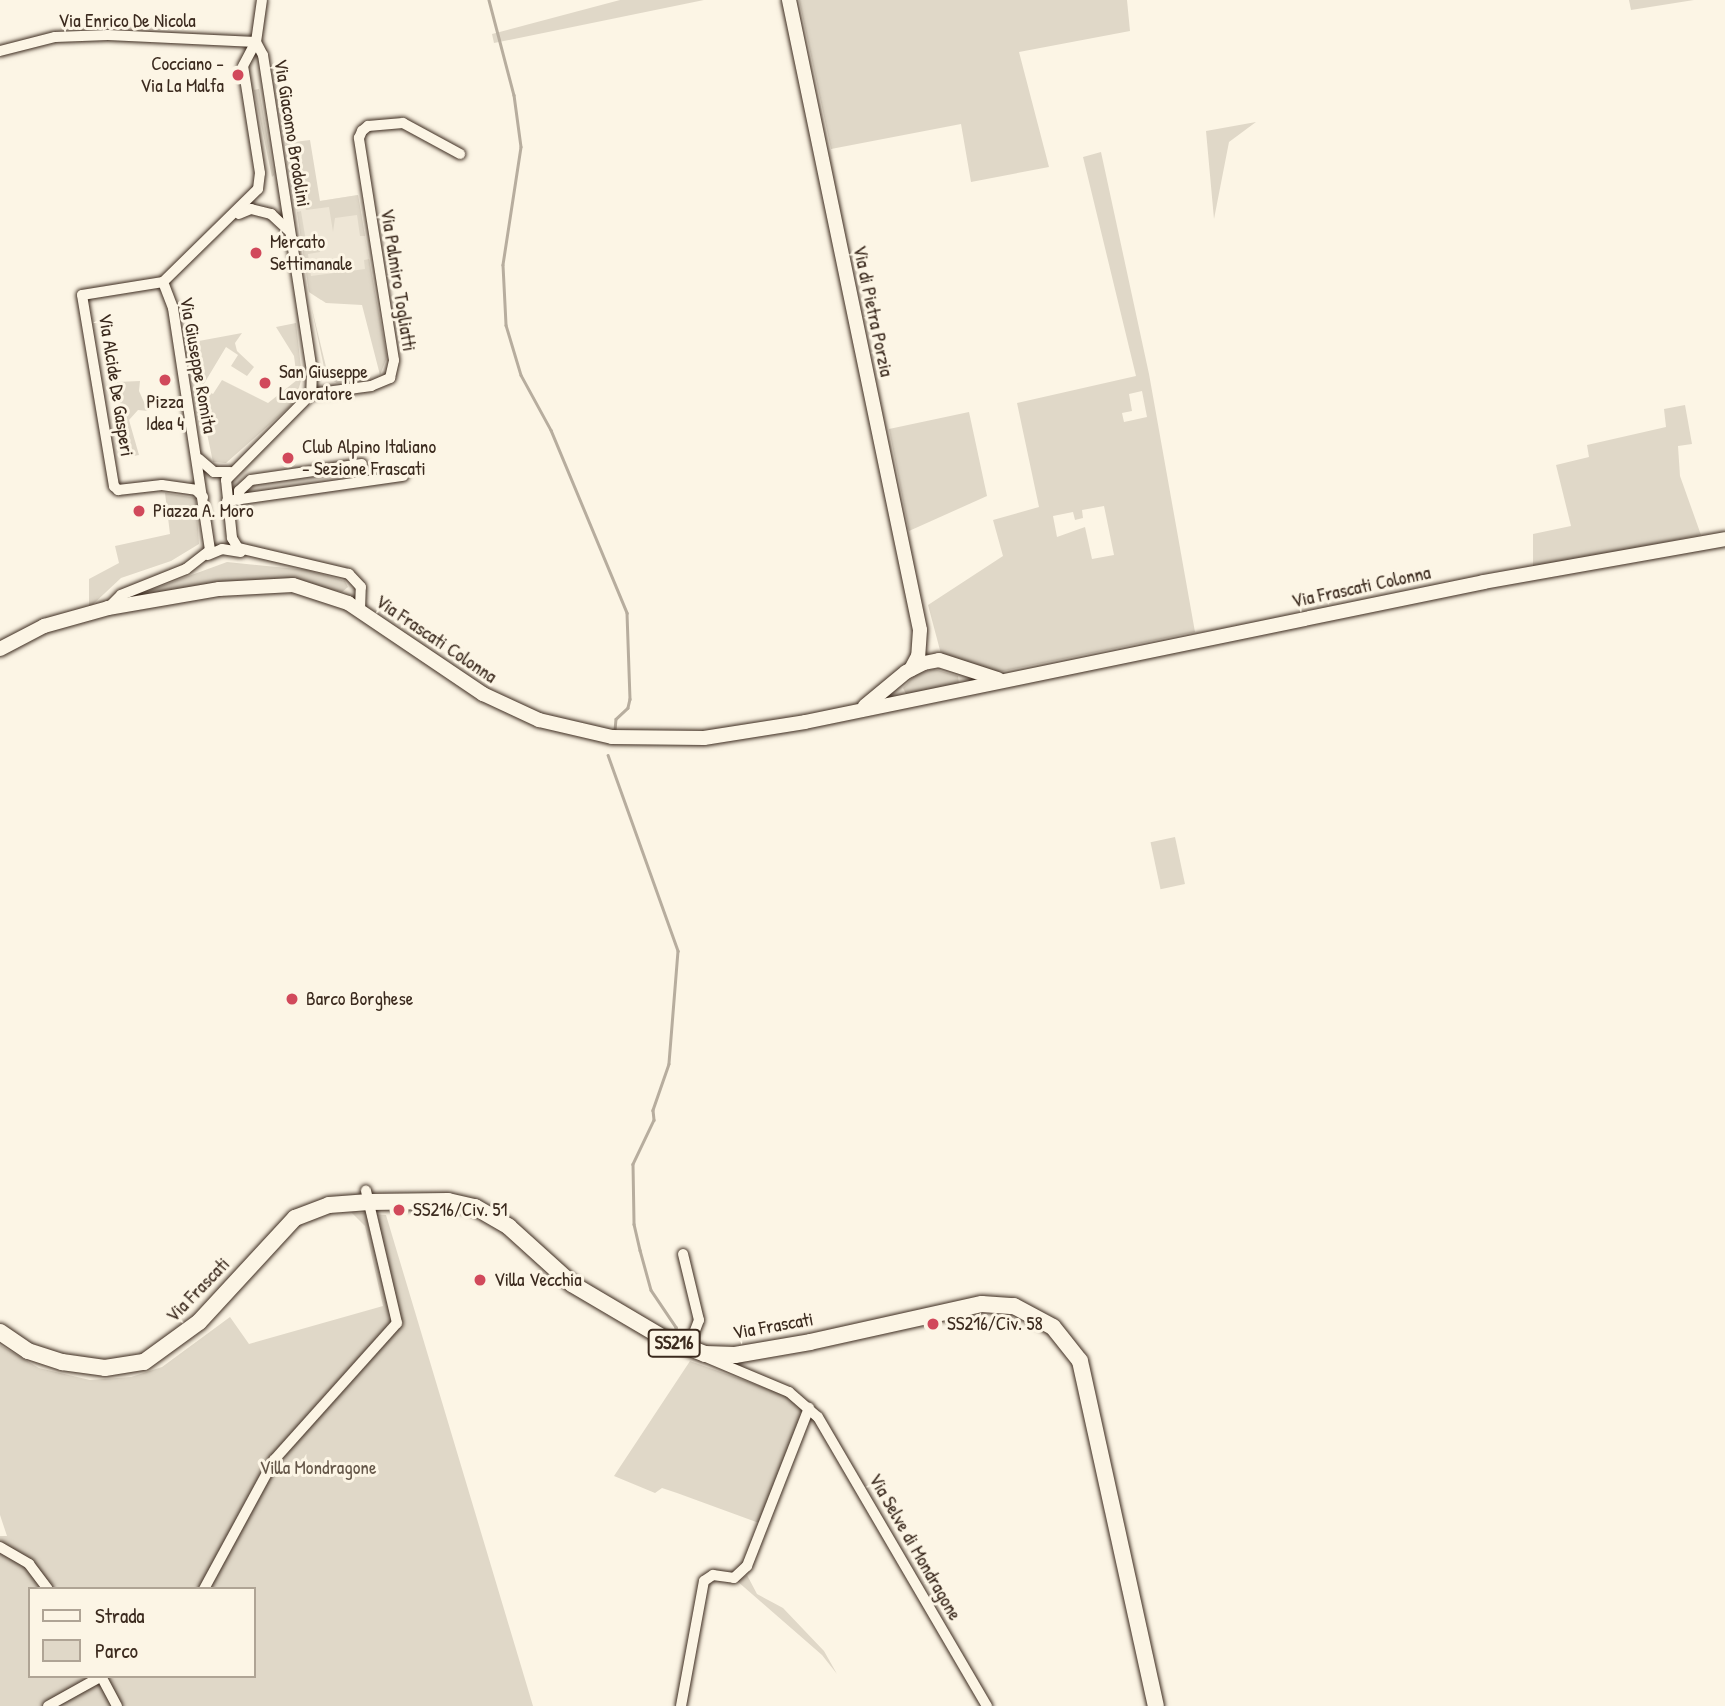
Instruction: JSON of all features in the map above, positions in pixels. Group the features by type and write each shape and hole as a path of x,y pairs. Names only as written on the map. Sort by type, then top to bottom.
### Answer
{"main road":[{"name":"Via Frascati","path":"0,1332 29,1351 62,1362 105,1368 144,1362 199,1322 295,1218 329,1205 368,1197 447,1201 475,1207 509,1227 564,1278 687,1349 735,1355 986,1304 1014,1307 1049,1325 1070,1344 1085,1376 1156,1706"}],"street":[{"path":"163,282 234,216 258,189 260,173 243,66 256,42 262,0"},
{"name":"Via di Pietra Porzia","path":"789,0 920,629"},
{"name":"Via Enrico De Nicola","path":"0,51 55,37 108,35 256,42"},
{"name":"Via Giacomo Brodolini","path":"256,42 262,55 313,371 311,394"},
{"name":"Via Palmiro Togliatti","path":"311,394 370,386 390,378 394,360 359,138 368,126 403,123 460,154"},
{"name":"Via Giacomo Brodolini","path":"234,216 251,209 271,214 289,231"},
{"name":"Via Giuseppe Romita","path":"163,282 173,307 211,545 208,555"},
{"name":"Via Alcide De Gasperi","path":"163,282 82,295 113,479 118,490 162,485 196,490 204,500"},
{"path":"245,553 232,538 227,501 228,476 296,414 311,394"},
{"name":"Via Giuseppe Romita","path":"197,456 214,472 228,476"},
{"path":"239,500 239,491 251,480 362,464"},
{"path":"227,501 403,476"},
{"name":"Via Frascati Colonna","path":"0,649 44,626 108,608 274,584 314,589 360,610 498,702 586,733 644,739 704,738 858,711 959,688 1484,582 1725,539"},
{"path":"108,608 121,595 186,569 222,549 328,566 349,574 361,587 360,610"},
{"path":"920,629 939,660"},
{"path":"911,669 918,656 920,629"},
{"name":"Via Frascati Colonna","path":"858,711 911,669 939,660 1007,679"},
{"path":"959,688 967,681 964,668"},
{"path":"896,682 906,700"},
{"path":"205,1587 274,1460 395,1328 397,1310 368,1197"},
{"path":"683,1254 699,1320 687,1349"},
{"name":"Via Selve di Mondragone","path":"687,1349 777,1386 809,1408 988,1706"},
{"path":"681,1706 704,1581 713,1575 734,1578 747,1566 809,1408"},
{"path":"0,1547 29,1564 46,1587"},
{"path":"48,1706 97,1678"},
{"path":"102,1678 117,1706"}],"shaded area":[{"path":"294,192 307,203 358,195 374,288 321,300 309,292"}],"green space":[{"path":"620,0 704,0 494,43 492,34"},
{"path":"799,0 1127,0 1130,31 1019,52 1049,167 971,182 961,124 831,149"},
{"path":"1629,0 1694,0 1631,10"},
{"path":"259,89 274,175 272,177 254,90"},
{"path":"1256,122 1229,142 1214,219 1206,131"},
{"path":"310,140 320,201 358,195 365,236 360,236 357,215 335,218 333,232 329,207 306,210 304,201 297,207 286,143"},
{"path":"1101,152 1149,374 1195,632 994,673 941,654 928,605 1003,556 993,520 1039,507 1017,403 1136,376 1083,157","holes":["1142,391 1147,417 1124,422 1122,413 1132,411 1129,394","1104,506 1114,555 1092,559 1085,527 1057,537 1053,516 1073,512 1075,520 1083,518 1082,510"]},
{"path":"301,211 307,247 319,246 320,252 308,254 311,276 334,273 332,261 341,260 343,272 365,269 364,260 369,259 387,357 380,375 362,305 326,303 309,292 297,212"},
{"path":"311,305 328,375 338,381 372,378 337,383 326,377"},
{"path":"296,323 302,377 295,402 226,463 213,462 188,343 242,333 235,343 237,351 254,367 247,376 231,366 238,355 226,347 202,387 213,394 222,380 268,403 297,380 294,356 276,327"},
{"path":"140,381 139,391 148,411 138,410 129,420 139,455 128,457 117,382"},
{"path":"1685,405 1692,444 1678,446 1680,476 1701,535 1533,568 1533,534 1571,526 1556,465 1589,457 1587,445 1666,427 1664,409"},
{"path":"969,412 987,496 909,531 889,429"},
{"path":"165,493 196,498 199,544 171,561 121,578 89,608 89,579 119,563 115,546 170,534"},
{"path":"227,562 307,570 345,581 348,587 342,592 297,582 126,599"},
{"path":"934,669 958,676 959,684 907,696 903,688 916,674"},
{"path":"1175,837 1185,884 1161,889 1151,842"},
{"name":"Villa Mondragone","path":"351,1212 386,1215 533,1706 0,1706 0,1536 7,1536 0,1515 0,1345 39,1368 90,1380 131,1377 162,1367 230,1317 249,1344 383,1306 365,1226"},
{"path":"690,1361 791,1397 804,1410 759,1523 662,1488 655,1493 614,1476"},
{"path":"747,1575 757,1594 783,1608 824,1651 837,1674 822,1655 737,1581"}],"waterway":[{"path":"489,0 514,95 521,147 503,265 506,325 521,375 551,430 627,613 630,699 628,708 616,719 615,730"},
{"path":"608,755 678,951 669,1064 653,1110 654,1120 633,1164 634,1224 640,1250 651,1290 676,1327 676,1335"}],"place":[{"name":"Cocciano - Via La Malfa","path":"238,75"},
{"name":"Mercato Settimanale","path":"256,253"},
{"name":"Pizza Idea 4","path":"165,380"},
{"name":"San Giuseppe Lavoratore","path":"265,383"},
{"name":"Club Alpino Italiano - Sezione Frascati","path":"288,458"},
{"name":"Piazza A. Moro","path":"139,511"},
{"name":"Barco Borghese","path":"292,999"},
{"name":"SS216/Civ. 51","path":"399,1210"},
{"name":"Villa Vecchia","path":"480,1280"},
{"name":"SS216/Civ. 58","path":"933,1324"}]}
